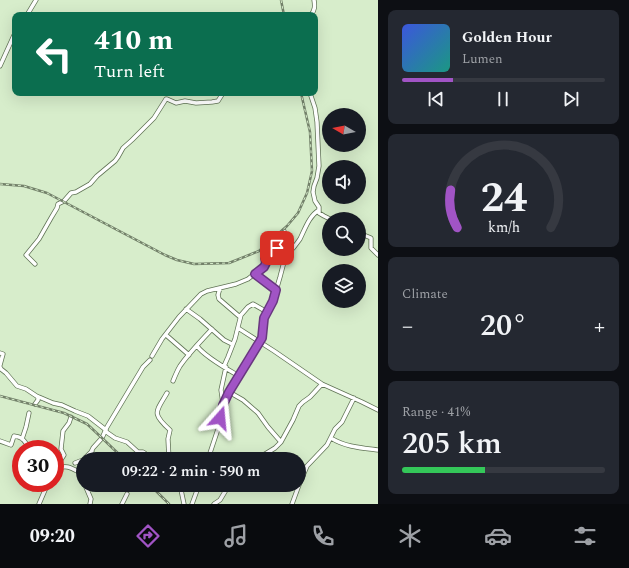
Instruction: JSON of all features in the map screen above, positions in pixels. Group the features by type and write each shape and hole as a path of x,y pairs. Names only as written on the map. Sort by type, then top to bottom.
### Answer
{"street":[{"path":"29,12 36,0"},
{"path":"314,0 314,12"},
{"path":"0,66 12,40"},
{"path":"35,264 26,255 39,239 58,204 64,201 71,193 76,192 90,184 114,162 123,148 154,118 166,99 176,103 184,101 196,103 218,101 221,96"},
{"path":"311,96 315,108 317,129 318,172 313,190 320,214 322,215"},
{"path":"285,256 295,245 316,211 319,210"},
{"path":"210,452 218,429 223,405 229,392 260,342 264,321 273,301 285,256 283,238 284,231"},
{"path":"366,236 371,238 371,248 378,255"},
{"path":"152,356 179,317 201,294 248,279 264,267 266,263 265,258 274,252 283,238"},
{"path":"255,274 276,290"},
{"path":"220,288 218,295 219,299 240,317"},
{"path":"223,405 221,390 225,367 238,328 240,317 242,313 252,304 267,312"},
{"path":"186,309 224,340 232,344"},
{"path":"238,328 322,384 378,410"},
{"path":"173,381 180,366 212,329"},
{"path":"166,335 189,355"},
{"path":"197,346 201,351 239,376"},
{"path":"185,352 192,351"},
{"path":"0,353 3,354 0,366 1,369 17,386 26,389 38,397 35,404"},
{"path":"92,450 102,438 143,367 150,360"},
{"path":"267,452 275,448 281,442 293,420 297,408 301,403 310,397 322,384"},
{"path":"229,392 243,400 255,410 281,442"},
{"path":"167,393 158,407 157,412 158,418 170,430 168,438 169,452"},
{"path":"39,397 88,416 115,438 127,442 138,452"},
{"path":"306,470 309,464 324,449 335,429 342,422 354,398"},
{"path":"0,441 11,445 14,436 22,439 29,413"},
{"path":"62,440 63,431 70,424 71,417"},
{"path":"331,438 346,445 378,450"},
{"path":"64,466 76,471"},
{"path":"39,504 44,492"},
{"path":"88,492 91,499 90,504"},
{"path":"181,492 184,504"},
{"path":"192,504 196,492"},
{"path":"214,504 220,500 225,492"},
{"path":"292,504 296,492"},
{"path":"122,504 127,494"}],"railway":[{"path":"281,0 283,12"},
{"path":"0,184 24,186 47,193 177,260 194,264 229,263 259,251 287,226 298,213 307,193 312,171 310,132 302,96"},
{"path":"0,396 64,413 87,424 117,452"},
{"path":"157,492 169,504"}],"route":[{"path":"220,418 223,405 229,392 262,338 264,318 273,301 276,290 255,274 264,267 266,263 265,258 277,248"}]}
